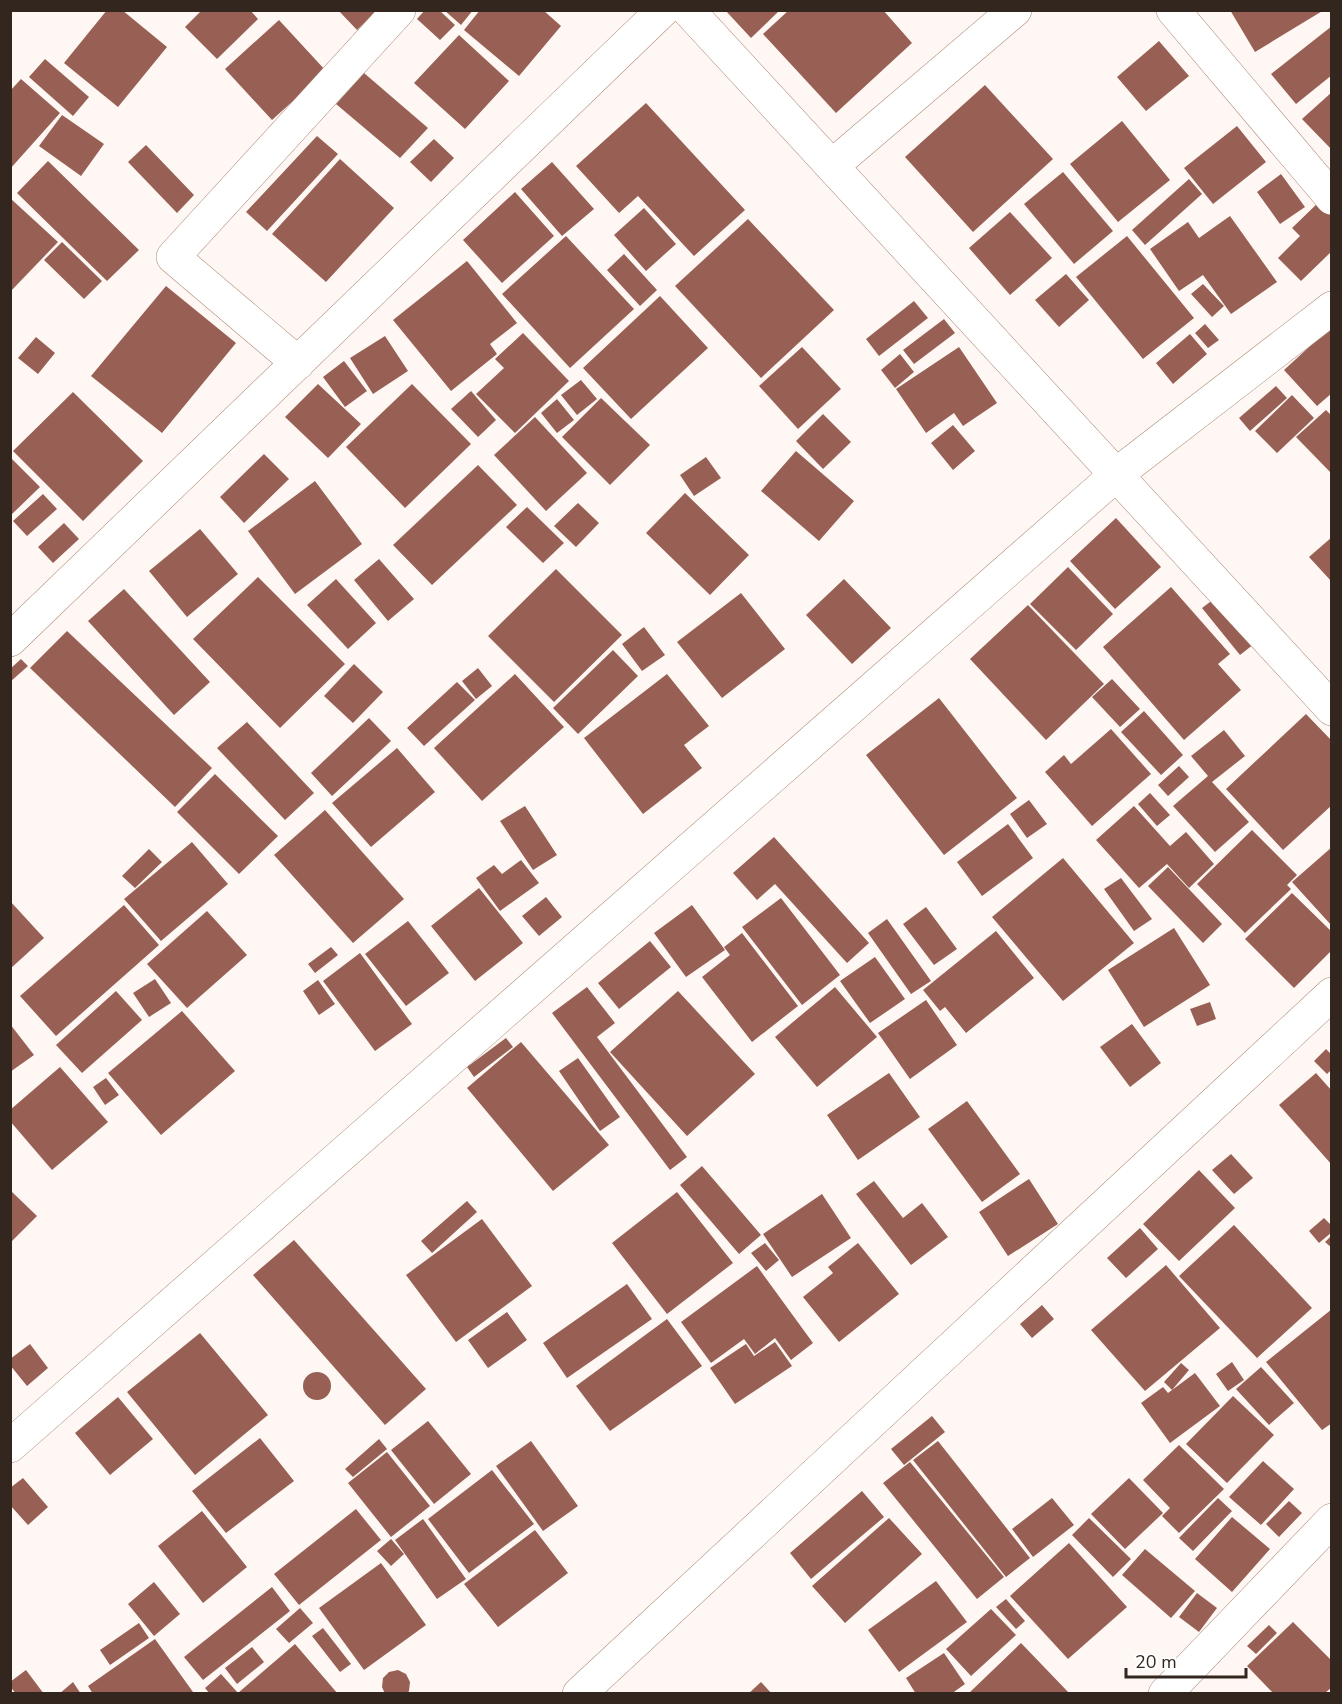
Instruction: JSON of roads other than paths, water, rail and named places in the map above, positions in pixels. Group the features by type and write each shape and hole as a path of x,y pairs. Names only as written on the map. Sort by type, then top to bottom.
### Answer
{"street":[{"path":"298,363 172,257 399,10"},
{"path":"10,640 663,10"},
{"path":"688,10 1332,710"},
{"path":"832,166 1015,10"},
{"path":"1173,10 1332,198"},
{"path":"10,1446 1117,474 1332,308"},
{"path":"579,1694 1332,994"},
{"path":"1166,1694 1332,1520"}]}
